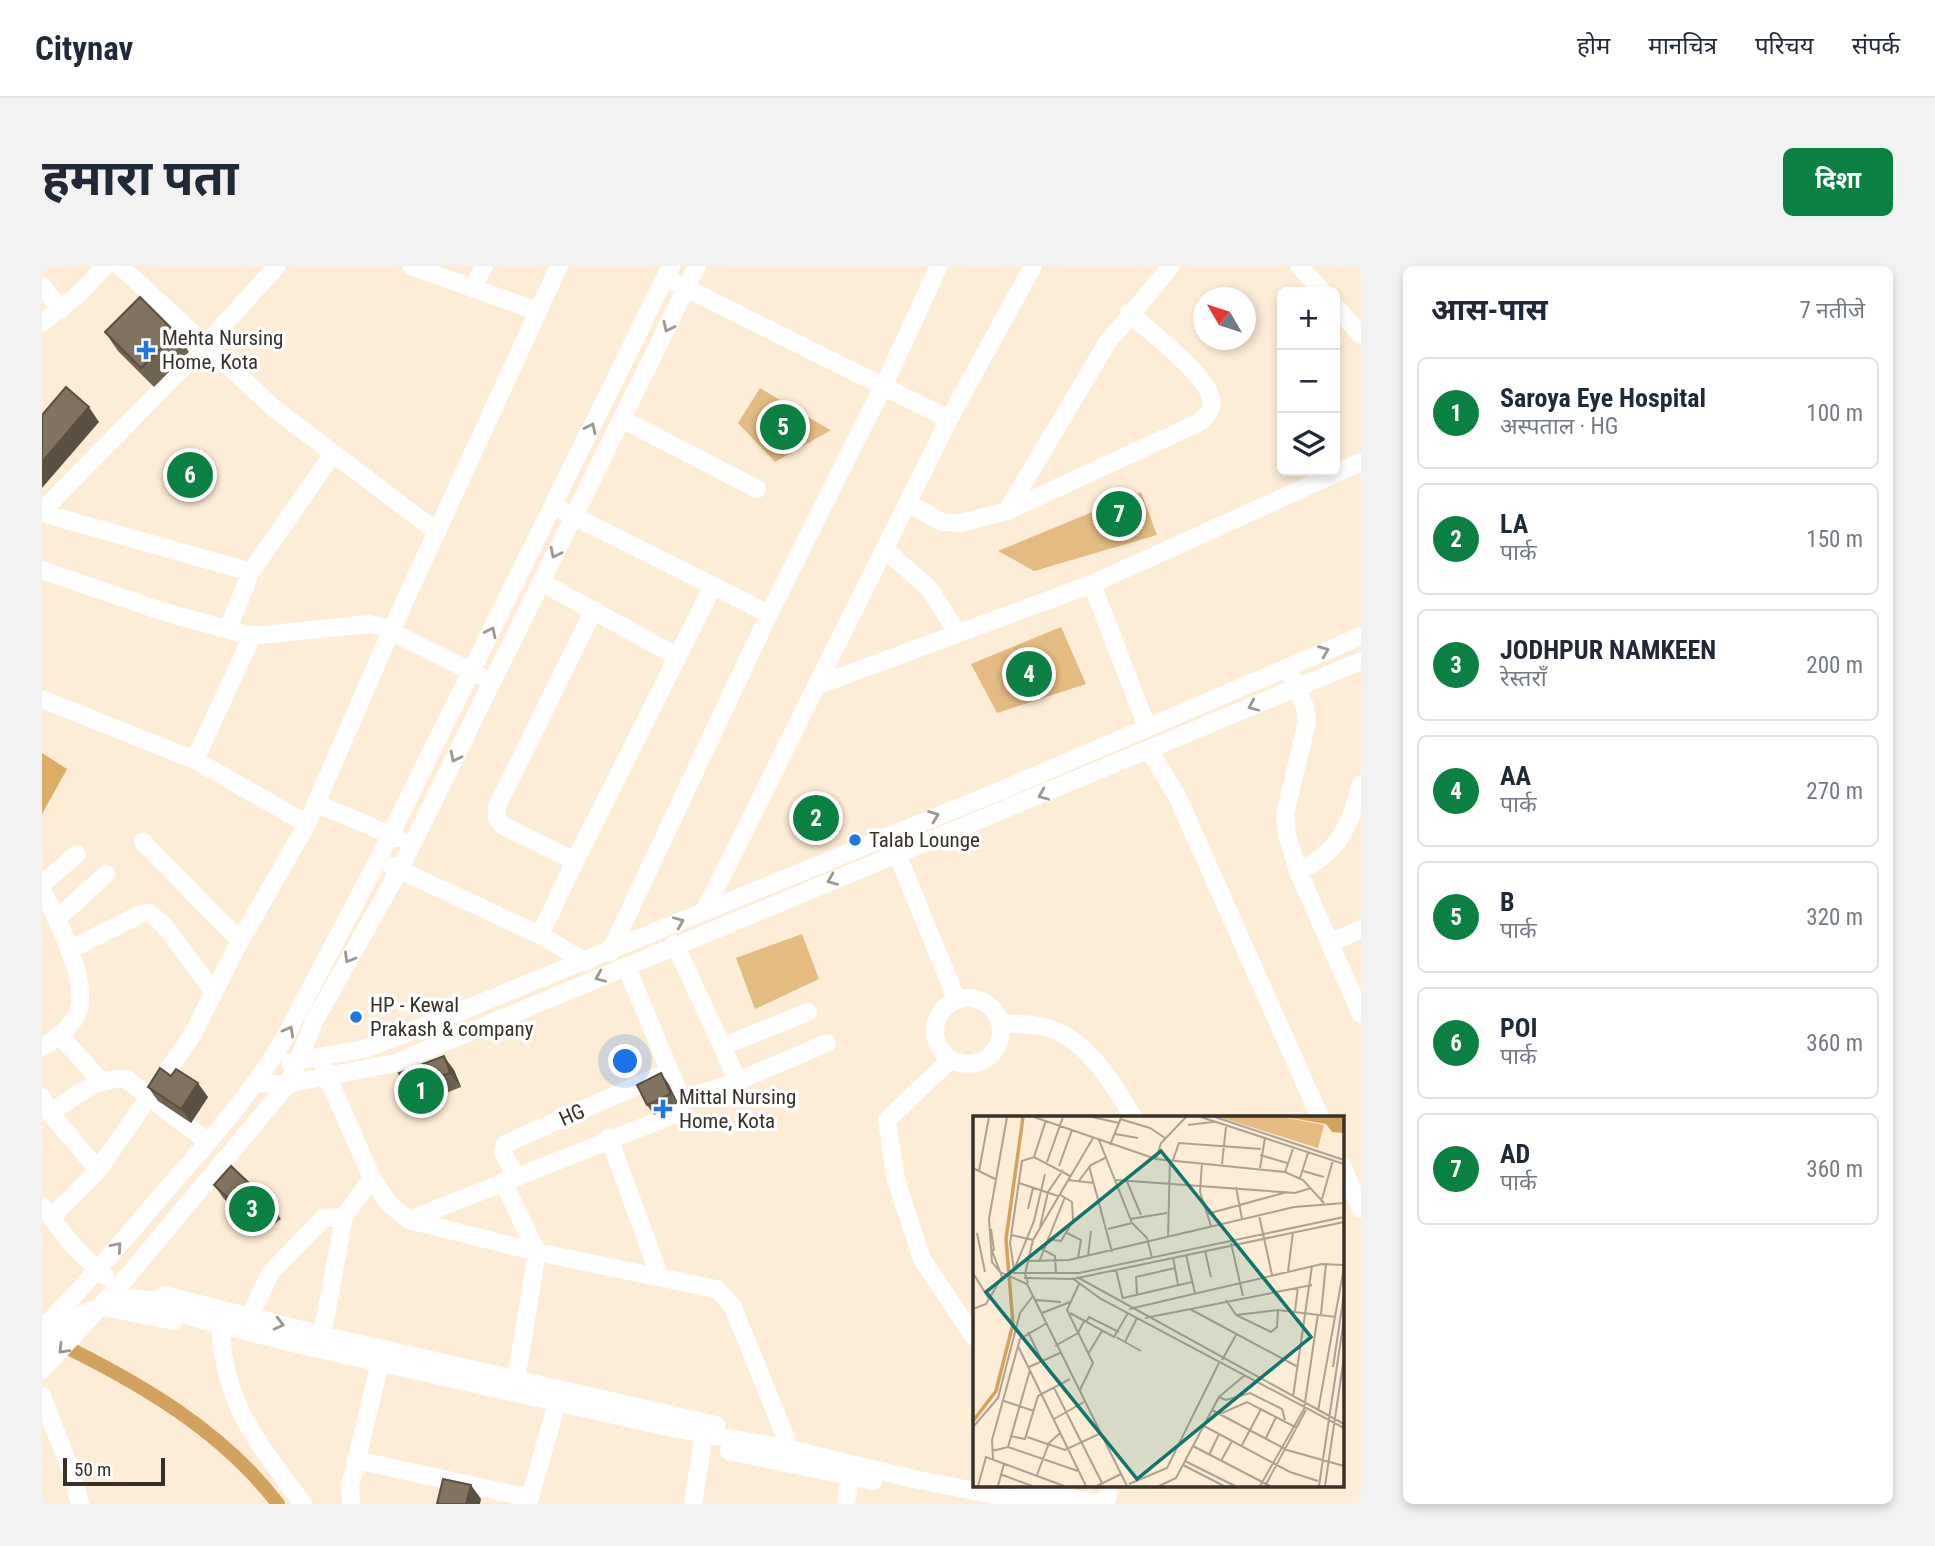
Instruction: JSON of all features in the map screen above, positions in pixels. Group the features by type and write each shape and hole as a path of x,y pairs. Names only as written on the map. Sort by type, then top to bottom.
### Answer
{"street":[{"path":"42,323 61,310 105,266"},
{"path":"120,266 205,345 332,455 437,532"},
{"path":"251,572 42,512 205,345 277,266"},
{"path":"411,266 537,310"},
{"path":"473,288 484,266"},
{"path":"559,266 391,631 318,804 240,941 191,1037 97,1170 46,1212 97,1272 121,1284 249,1318 517,1377 561,1390 786,1438 852,1457 973,1480"},
{"path":"42,1370 121,1284 288,1084 327,997 400,869 493,683 624,420 697,266"},
{"path":"610,952 769,614 884,385 939,266"},
{"path":"704,912 949,419 1033,266"},
{"path":"1007,511 1107,343 1129,313 1171,266"},
{"path":"1299,266 1318,287"},
{"path":"42,1302 52,1318 97,1272 208,1142 269,1065 377,862 668,272 686,288 949,419"},
{"path":"42,286 61,310"},
{"path":"1340,311 1361,334"},
{"path":"909,504 943,522 961,523 1007,511 1200,422 1210,412 1211,399 1200,379 1129,313"},
{"path":"624,420 757,489"},
{"path":"228,629 251,572 332,455"},
{"path":"816,686 1091,584 1361,462"},
{"path":"553,505 769,614"},
{"path":"885,550 929,588 958,634"},
{"path":"42,570 161,611 252,636 369,624 391,631 493,683"},
{"path":"541,582 678,657"},
{"path":"1091,584 1147,727"},
{"path":"540,935 713,586"},
{"path":"575,861 502,825 497,818 496,806 594,610"},
{"path":"195,760 252,636"},
{"path":"269,1065 363,1049 586,962 888,834 1009,787 1361,636"},
{"path":"255,1083 288,1084 395,1063 675,944 1361,661"},
{"path":"1287,667 1297,687 1307,722 1285,814 1287,835 1298,871 1361,1014"},
{"path":"42,699 195,760 307,824"},
{"path":"1149,750 1178,798 1320,1116"},
{"path":"1298,871 1317,863 1335,848 1348,824 1361,784"},
{"path":"318,804 411,844"},
{"path":"888,834 957,1000"},
{"path":"143,842 240,941"},
{"path":"42,884 77,854"},
{"path":"377,862 400,869 540,935 586,962"},
{"path":"58,918 106,874"},
{"path":"42,890 58,918 69,950 80,1005 77,1016 60,1036 42,1047"},
{"path":"69,950 141,914 149,913 163,924 214,992"},
{"path":"1330,943 1361,929"},
{"path":"675,944 738,1081"},
{"path":"409,1220 609,1138 672,1117 682,1108 682,1100 626,966"},
{"path":"974,998 986,1002 996,1011 1001,1023 1002,1036 997,1048 988,1058 976,1064 950,1060 935,1039 939,1013 957,1000 974,998"},
{"path":"724,1046 808,1012"},
{"path":"1001,1023 1044,1027 1067,1036 1084,1049 1132,1116"},
{"path":"60,1036 102,1082"},
{"path":"682,1100 738,1081 827,1043"},
{"path":"318,1057 372,1178 389,1204 409,1220 537,1252 716,1289 732,1305 786,1438"},
{"path":"950,1060 887,1120 896,1181 922,1259 973,1336"},
{"name":"HG","path":"509,1178 503,1152 505,1144 670,1071"},
{"path":"97,1170 46,1105 114,1078 126,1079 208,1142"},
{"path":"609,1138 660,1277"},
{"path":"1344,1171 1361,1209"},
{"path":"322,1335 344,1217 372,1178"},
{"path":"509,1178 537,1252 511,1400"},
{"path":"249,1318 258,1294 279,1263 324,1218 344,1217"},
{"path":"75,1294 100,1306 150,1314 220,1334 556,1412 702,1445 994,1504"},
{"path":"42,1347 65,1324 84,1313 130,1298 150,1300 195,1318 292,1343 400,1365 672,1429 789,1449 914,1479 1040,1504"},
{"path":"220,1309 220,1334 228,1380 247,1428 303,1504"},
{"path":"351,1504 350,1486 384,1348"},
{"path":"356,1460 529,1501 561,1390"},
{"path":"42,1396 71,1471 80,1504"},
{"path":"693,1504 702,1445"},
{"path":"846,1504 852,1457"},
{"path":"1005,1486 1104,1504 1110,1486"}],"shaded area":[{"path":"760,388 831,430 775,462 738,423"},
{"path":"1141,492 1157,535 1034,571 998,551"},
{"path":"1061,627 1086,684 997,713 971,664"},
{"path":"42,753 67,769 42,814"},
{"path":"802,934 819,979 755,1009 736,958"}],"building":[{"path":"140,297 176,333 141,368 105,332"},
{"path":"66,387 89,407 42,462 42,415"},
{"path":"444,1056 450,1073 406,1090 399,1073"},
{"path":"160,1068 171,1076 176,1069 198,1083 181,1109 148,1087"},
{"path":"661,1073 671,1094 647,1105 637,1085"},
{"path":"231,1166 271,1204 252,1220 214,1185"},
{"path":"443,1479 471,1485 466,1504 437,1504"}],"waterway":[{"path":"58,1343 118,1374 205,1431 232,1454 278,1504"}],"place":[{"name":"Mehta Nursing Home, Kota","path":"146,350"},
{"name":"B","path":"783,427"},
{"name":"POI","path":"190,475"},
{"name":"AD","path":"1119,514"},
{"name":"AA","path":"1029,674"},
{"name":"LA","path":"816,818"},
{"name":"Talab Lounge","path":"855,840"},
{"name":"HP - Kewal Prakash & company","path":"356,1017"},
{"name":"Saroya Eye Hospital","path":"421,1091"},
{"name":"Mittal Nursing Home, Kota","path":"663,1109"},
{"name":"JODHPUR NAMKEEN","path":"252,1209"}]}
